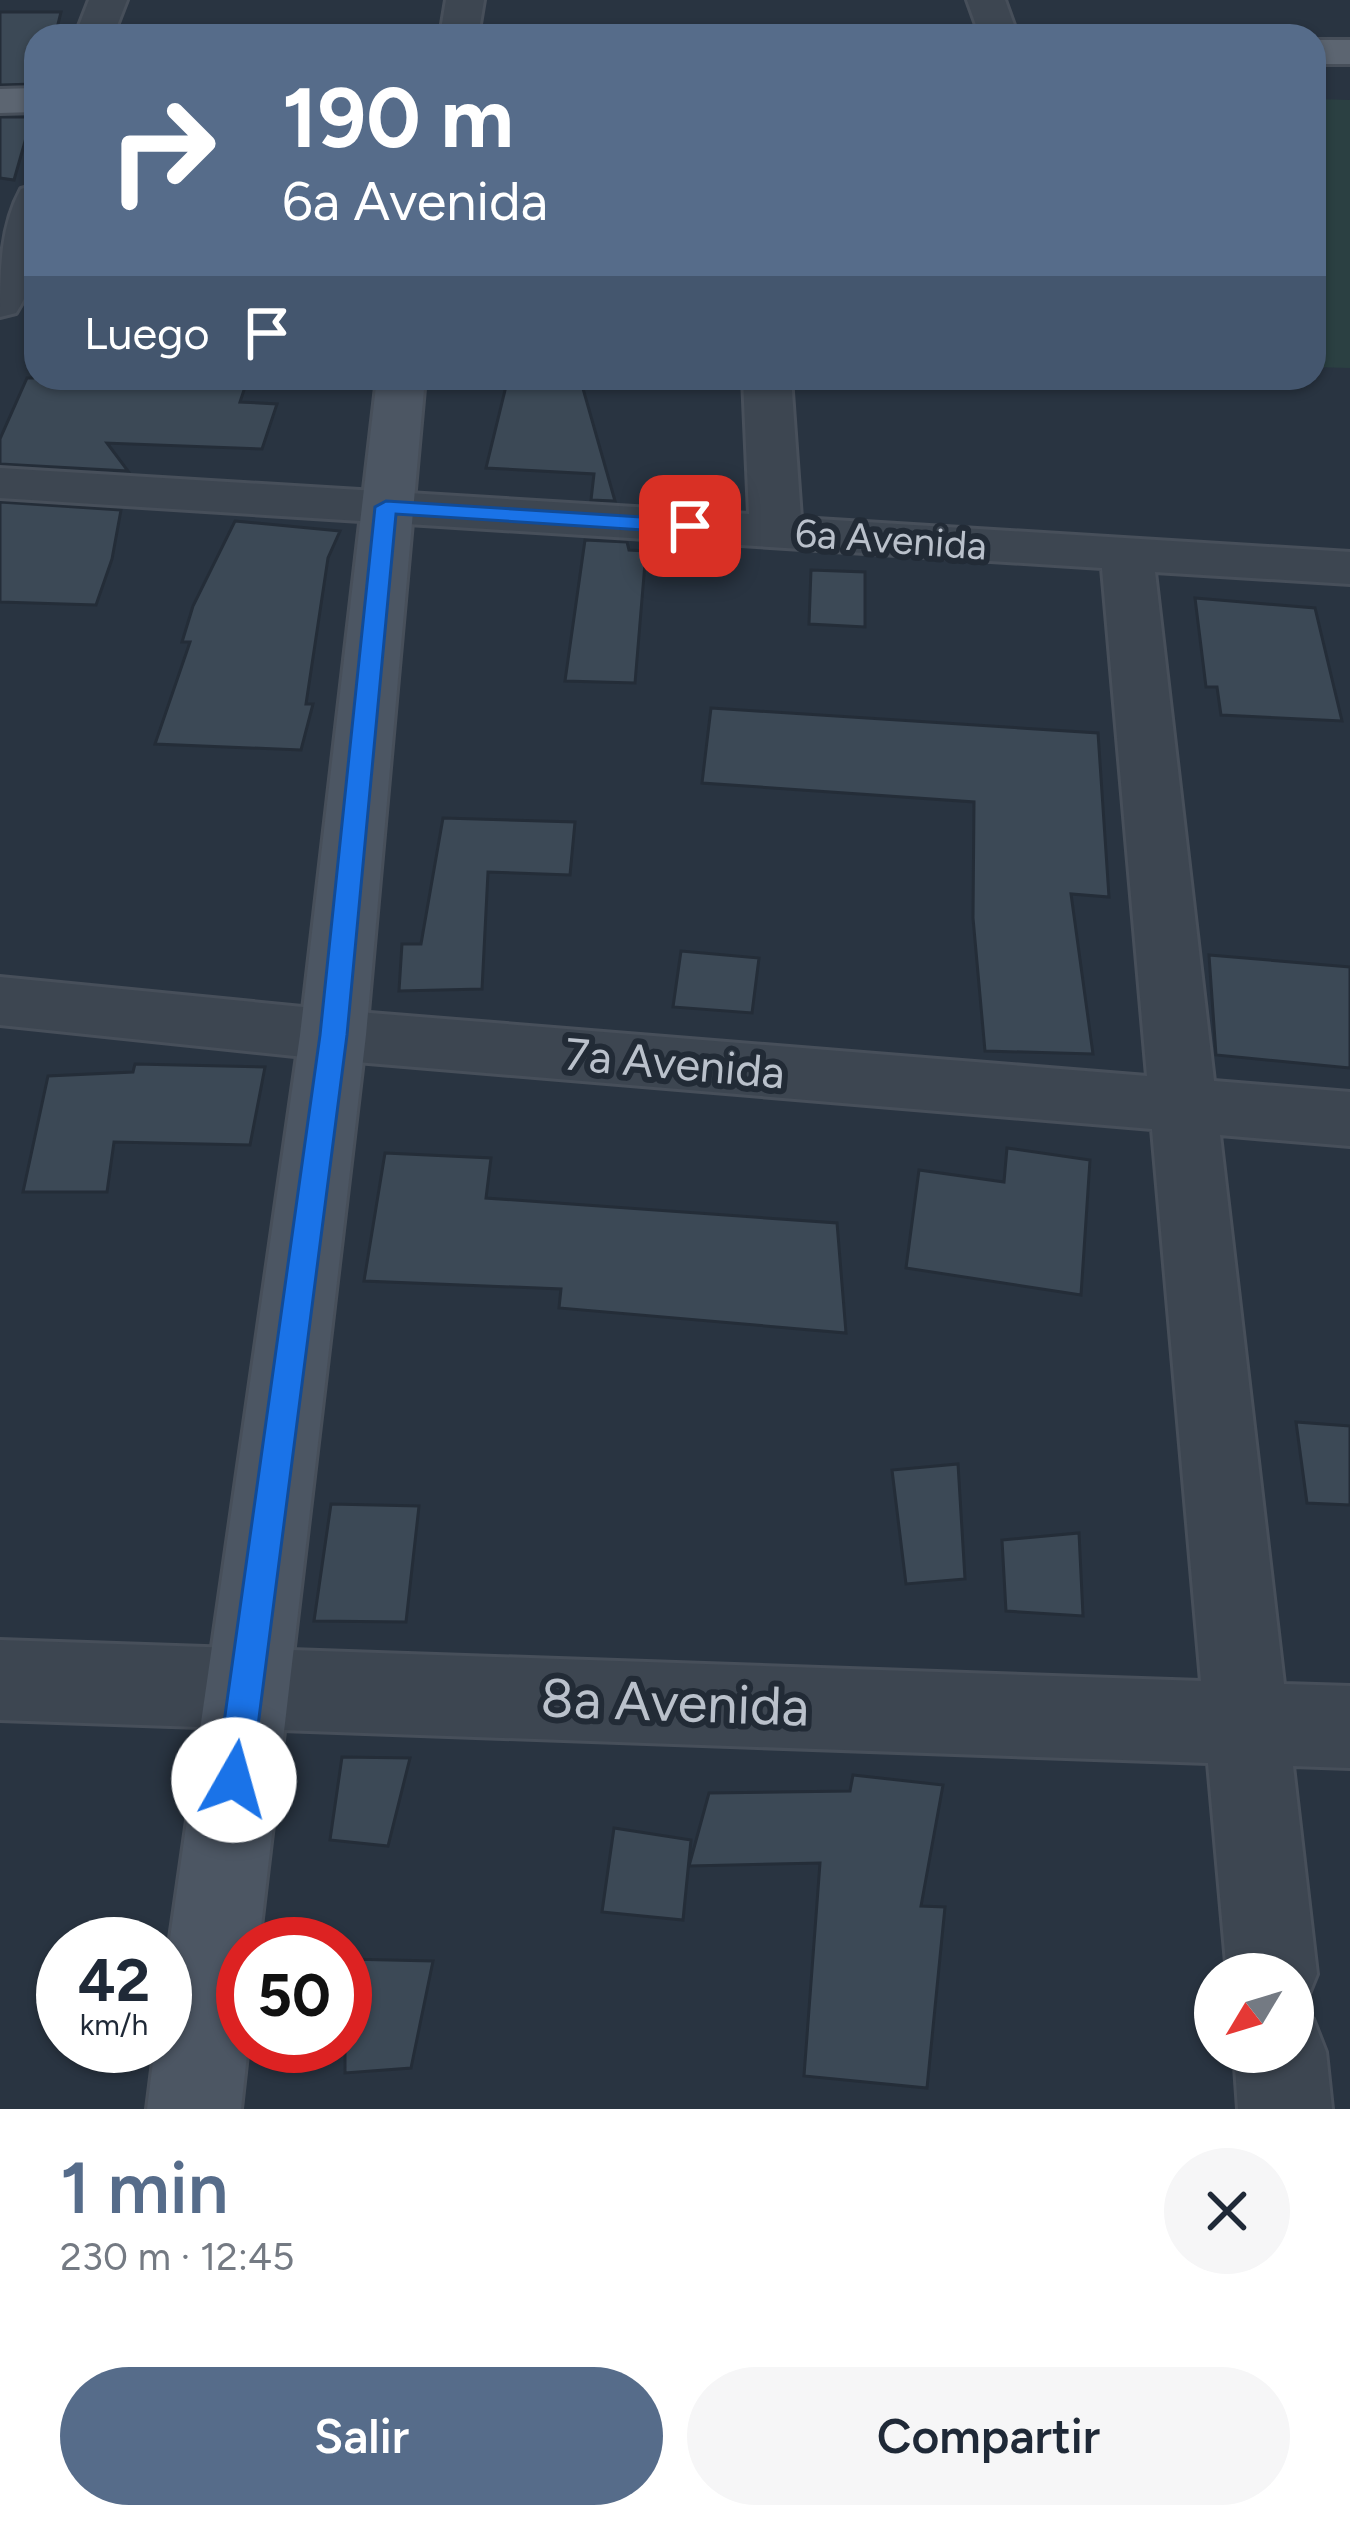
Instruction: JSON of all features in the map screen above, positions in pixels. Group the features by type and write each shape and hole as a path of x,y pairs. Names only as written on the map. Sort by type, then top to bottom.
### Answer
{"main road":[{"path":"194,2109 245,1686 333,1035 400,390"}],"street":[{"path":"0,303 24,233"},
{"path":"767,390 776,532"},
{"name":"6a Avenida","path":"0,483 1350,568"},
{"path":"1127,554 1270,1953"},
{"name":"7a Avenida","path":"0,1001 333,1035 1350,1119"},
{"name":"8a Avenida","path":"0,1680 1350,1727"},
{"path":"1282,2073 1285,2109"}],"green space":[{"path":"1326,99 1350,100 1350,368 1326,367"}],"building":[{"path":"0,12 61,12 58,24 24,24 24,84 0,85"},
{"path":"0,117 24,117 24,145 14,180 0,178"},
{"path":"24,385 24,390 244,390 240,402 277,404 262,449 107,443 128,471 0,464 0,439"},
{"path":"505,390 583,390 615,501 591,500 594,474 486,468"},
{"path":"0,502 121,510 112,559 96,605 0,602"},
{"path":"235,521 340,531 328,558 306,704 313,704 301,750 155,744 190,642 182,642 193,606"},
{"path":"585,540 627,542 629,550 646,551 635,683 565,681"},
{"path":"811,570 865,572 865,627 809,624"},
{"path":"1195,598 1315,608 1342,721 1221,715 1217,687 1206,687"},
{"path":"711,708 1098,733 1109,897 1071,894 1093,1054 985,1051 973,918 974,802 702,783"},
{"path":"443,818 575,822 570,875 488,872 482,989 399,991 402,944 421,944"},
{"path":"681,951 759,958 752,1013 673,1007"},
{"path":"1209,955 1350,967 1350,1068 1216,1055"},
{"path":"135,1064 265,1067 250,1145 114,1142 107,1192 23,1192 48,1076 133,1072"},
{"path":"1007,1148 1090,1160 1081,1295 906,1268 919,1170 1004,1182"},
{"path":"385,1153 491,1158 486,1198 837,1223 846,1333 559,1308 561,1289 364,1281"},
{"path":"1296,1422 1350,1426 1350,1505 1307,1503"},
{"path":"958,1464 965,1579 906,1584 892,1470"},
{"path":"331,1504 419,1506 406,1622 314,1621"},
{"path":"1079,1533 1083,1616 1006,1611 1002,1540"},
{"path":"342,1757 410,1758 388,1846 330,1840"},
{"path":"853,1775 943,1785 921,1906 945,1907 927,2088 804,2076 820,1863 689,1866 709,1793 850,1791"},
{"path":"614,1828 691,1840 683,1920 602,1912"},
{"path":"372,1960 433,1961 411,2068 372,2071"}],"route":[{"path":"234,1780 333,1035 386,507 690,526"}]}
